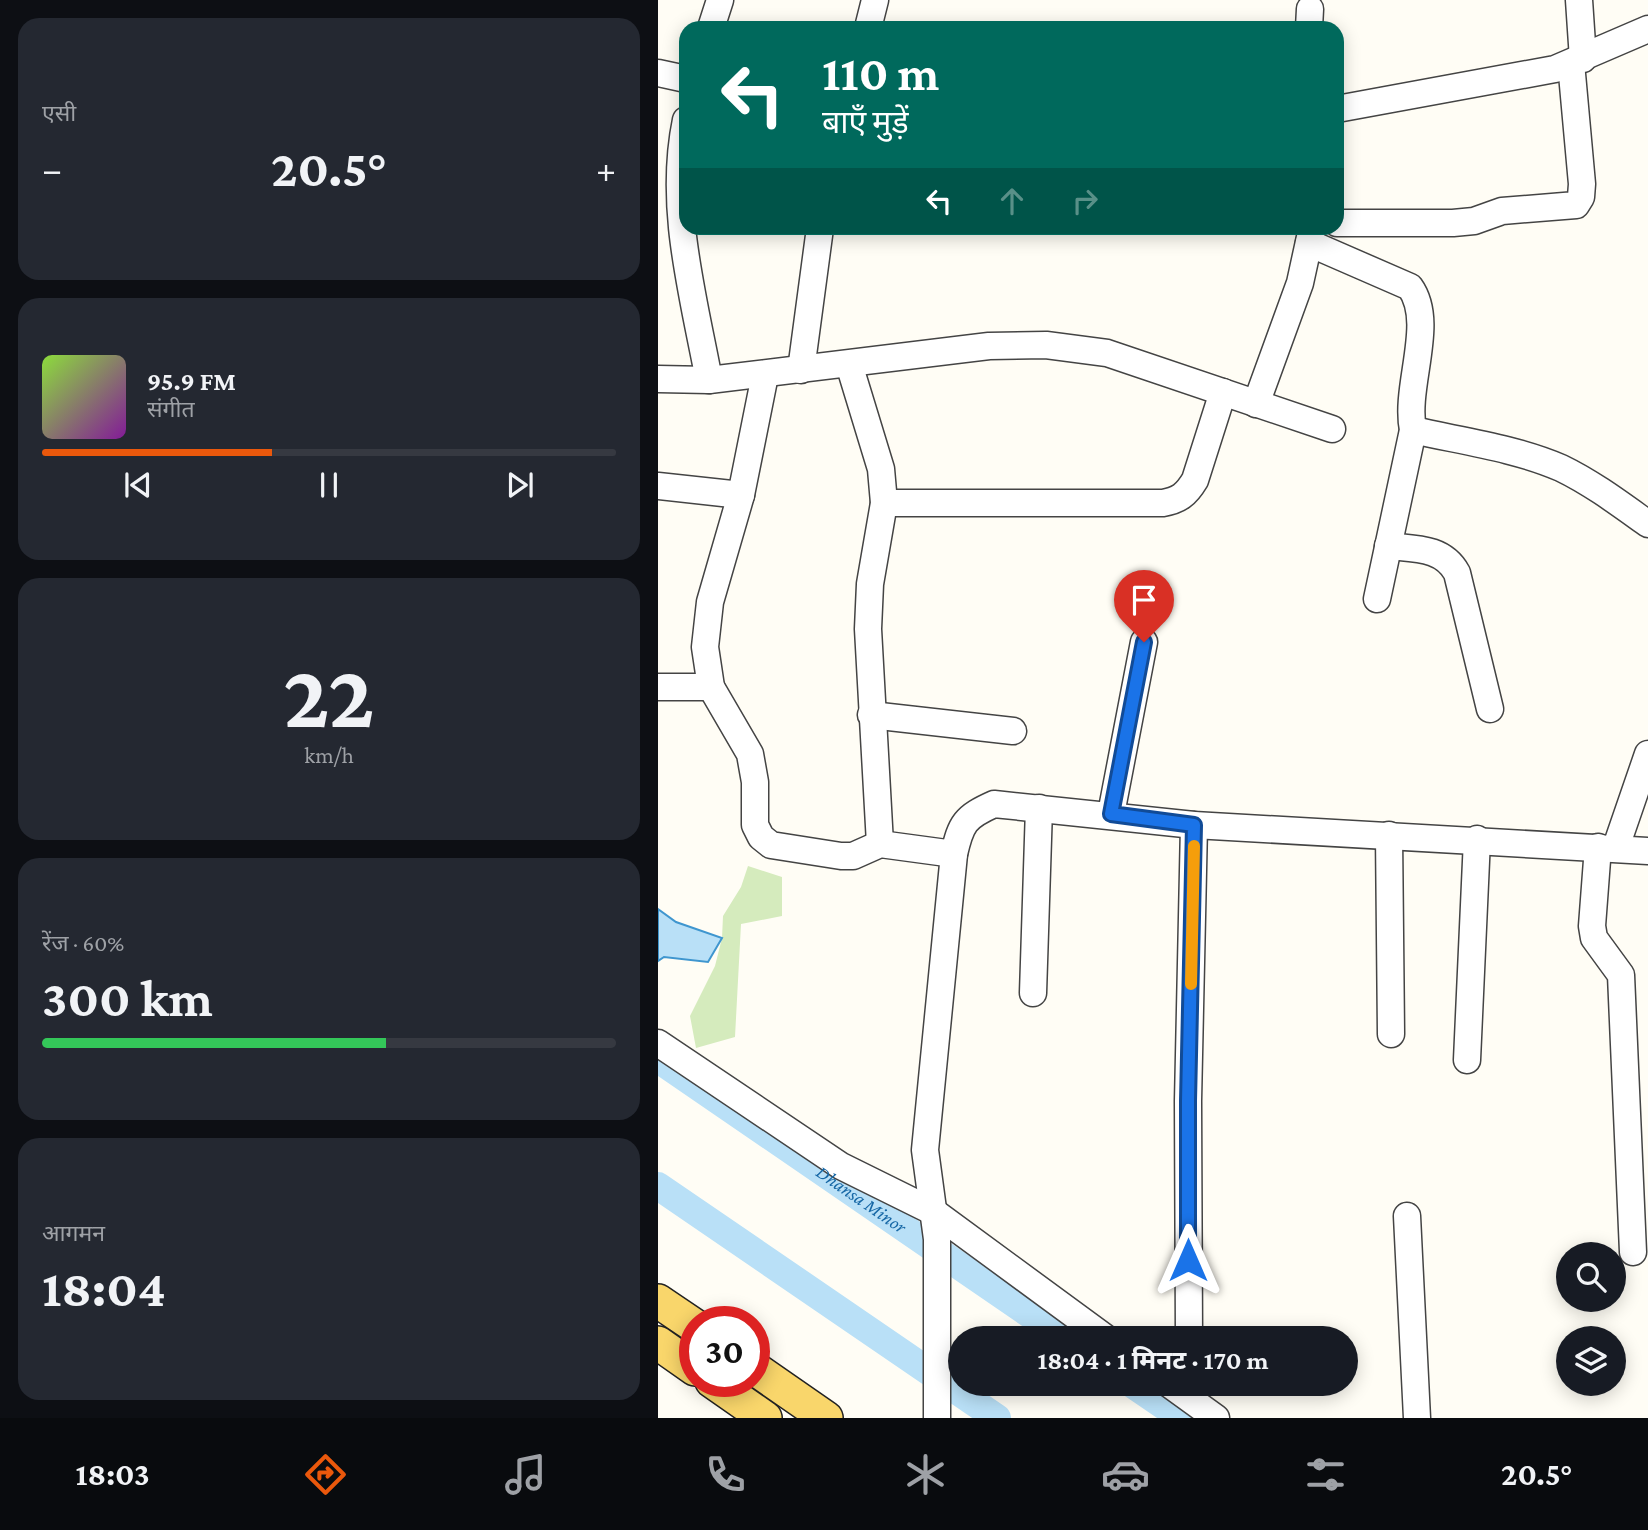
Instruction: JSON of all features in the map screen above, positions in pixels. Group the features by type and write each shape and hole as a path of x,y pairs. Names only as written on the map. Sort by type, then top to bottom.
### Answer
{"main road":[{"path":"658,1301 679,1315"},
{"path":"658,1343 679,1358"},
{"path":"770,1379 826,1418"},
{"path":"730,1397 747,1413"}],"street":[{"path":"713,21 720,0"},
{"path":"870,21 875,0"},
{"path":"1344,223 1453,223 1474,221 1502,211 1576,205 1581,197 1582,184 1577,61 1579,0"},
{"path":"1344,108 1516,79 1577,61 1648,29"},
{"path":"658,73 679,78"},
{"path":"679,181 679,199"},
{"path":"683,235 709,380"},
{"path":"801,370 819,235"},
{"path":"1256,404 1300,283 1310,235 1410,286 1419,299 1421,317 1409,403 1413,430 1377,599"},
{"path":"658,379 709,380 989,346 1046,345 1107,353 1332,429"},
{"path":"849,364 881,470 884,503 870,584 868,629 880,844"},
{"path":"765,375 741,495 710,603 705,646 711,687 750,754 755,782 755,825 761,837 772,845 841,856 853,856 880,844 954,854"},
{"path":"884,503 1163,503 1176,500 1187,494 1195,481 1223,392"},
{"path":"1413,430 1500,449 1559,468 1602,491 1648,524"},
{"path":"658,486 741,495"},
{"path":"1388,545 1437,553 1450,560 1457,573 1490,709"},
{"path":"1111,814 1144,642"},
{"path":"658,687 711,687"},
{"path":"871,715 1013,731"},
{"path":"1633,1252 1621,975 1594,938 1592,926 1607,847 1648,754"},
{"path":"937,1418 937,1239 925,1150 954,854 960,828 972,814 994,804 1111,814 1194,825 1477,839 1648,852"},
{"path":"1033,993 1039,808"},
{"path":"1189,1326 1188,1101 1194,825"},
{"path":"1389,835 1391,1034"},
{"path":"1467,1060 1477,839"},
{"path":"658,1043 841,1166 934,1212 1089,1326"},
{"path":"1407,1216 1417,1418"},
{"path":"1190,1396 1216,1418"}],"green space":[{"path":"748,866 782,877 782,916 741,924 735,1037 696,1048 690,1016 715,966 722,938 723,916 741,887"}],"water":[{"path":"658,909 676,922 722,938 708,962 664,957 658,961"}],"waterway":[{"name":"Dhansa Minor","path":"658,1059 1047,1326"},
{"path":"658,1186 997,1418"},
{"name":"Dhansa Minor","path":"1150,1396 1182,1418"}],"slow traffic":[{"path":"1191,984 1194,846"}],"route":[{"path":"1144,642 1111,814 1194,825 1188,1101 1188,1260"}]}
